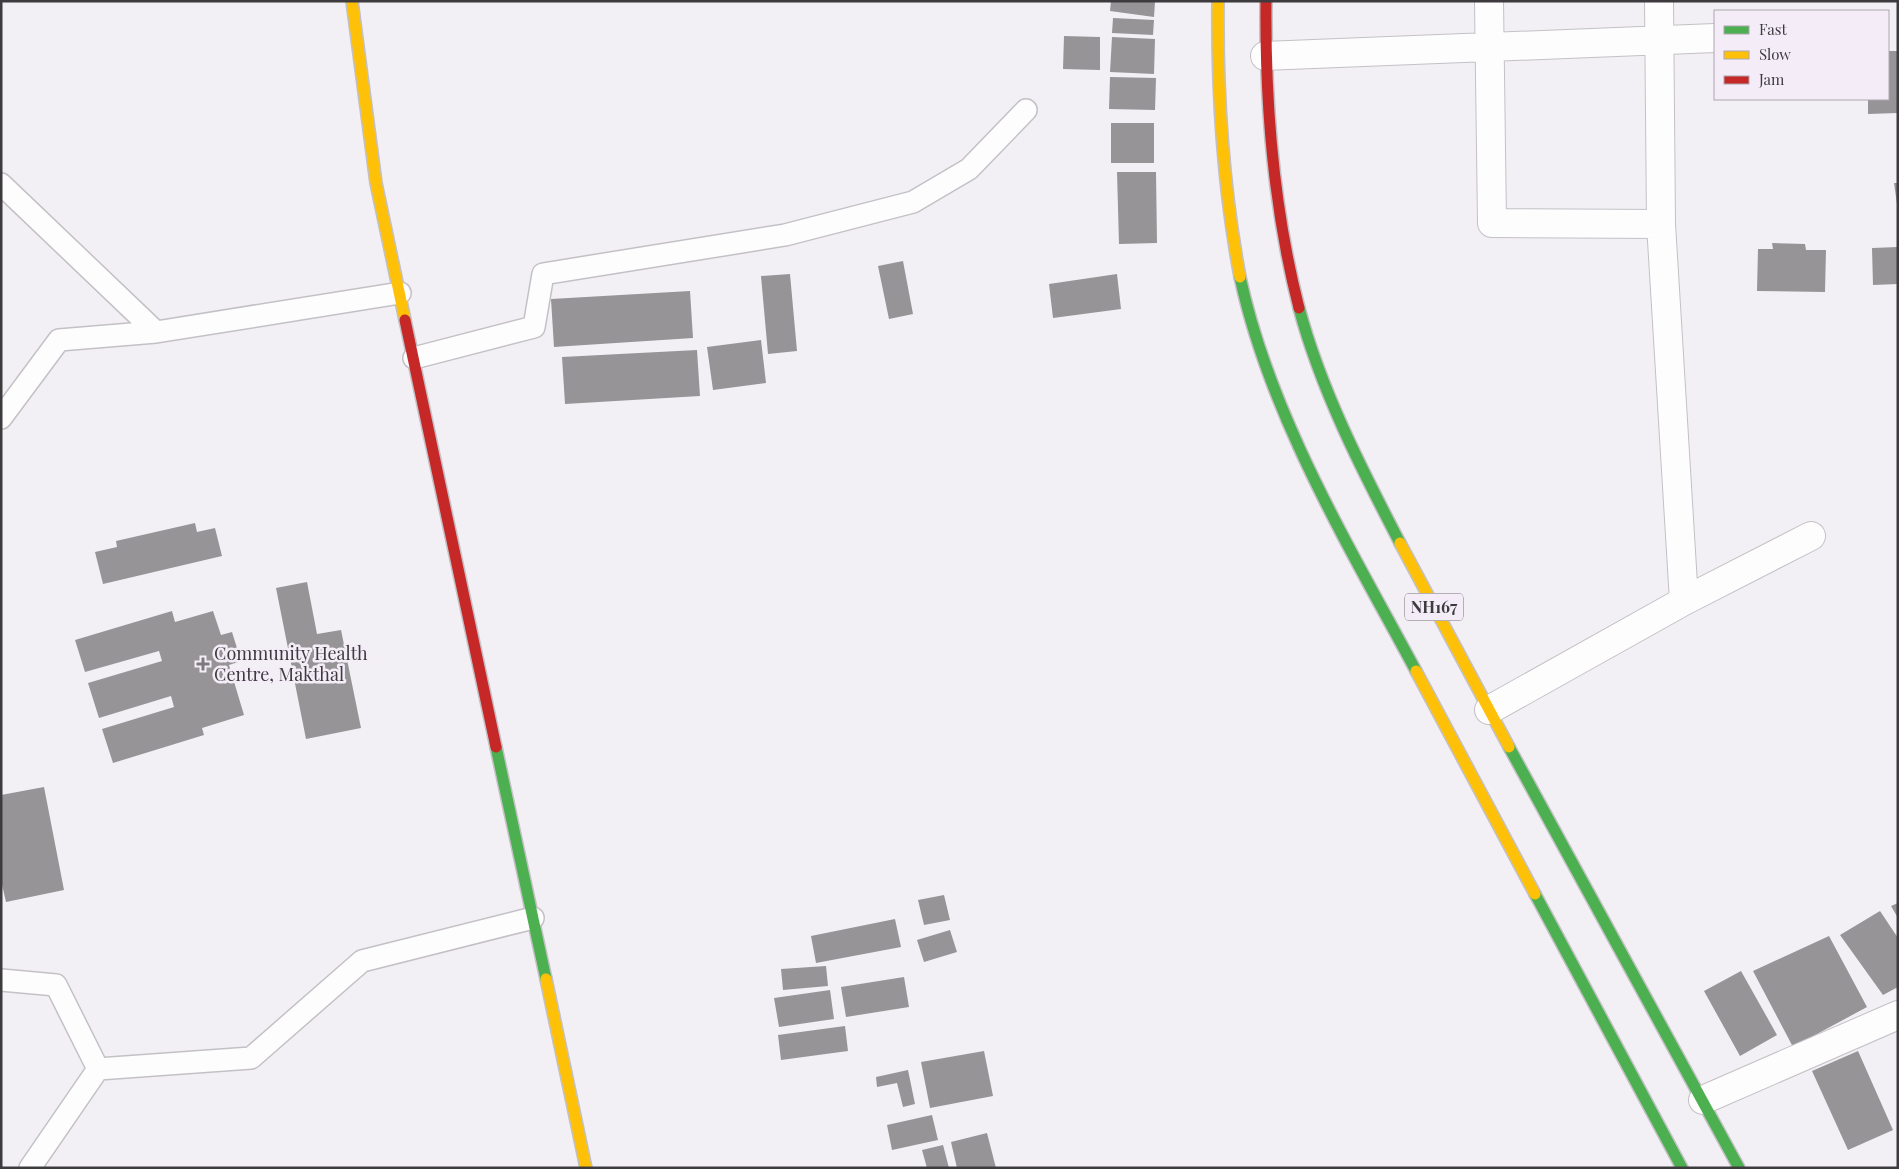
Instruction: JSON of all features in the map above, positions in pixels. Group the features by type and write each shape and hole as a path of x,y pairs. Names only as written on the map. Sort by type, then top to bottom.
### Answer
{"main road":[{"path":"352,1 376,183 586,1168"},
{"name":"NH167","path":"1218,1 1219,117 1228,196 1241,284 1262,356 1294,436 1339,530 1682,1168"},
{"name":"NH167","path":"1266,1 1265,56 1273,164 1287,261 1305,327 1332,402 1373,490 1488,710 1739,1168"}],"street":[{"path":"1489,1 1492,223 1661,224"},
{"path":"1659,1 1661,224 1684,601"},
{"path":"1265,56 1714,38"},
{"path":"1488,710 1684,601 1811,536"},
{"path":"1703,1100 1898,1015"}],"lane":[{"path":"414,358 534,327 543,274 785,235 913,202 969,169 1026,110"},
{"path":"1,184 156,332"},
{"path":"1,418 59,340 156,332 400,293"},
{"path":"98,1069 252,1058 362,960 533,918"},
{"path":"1,980 56,985 98,1069"},
{"path":"30,1168 98,1069"}],"building":[{"path":"1111,1 1155,2 1154,17 1110,11"},
{"path":"1113,18 1154,20 1153,35 1112,33"},
{"path":"1064,36 1100,37 1100,70 1063,69"},
{"path":"1112,37 1155,39 1154,74 1110,72"},
{"path":"1889,51 1898,51 1898,113 1868,114 1868,100 1889,100"},
{"path":"1110,77 1156,78 1155,110 1109,109"},
{"path":"1111,123 1154,123 1154,163 1111,163"},
{"path":"1117,172 1156,172 1157,243 1119,244"},
{"path":"1894,183 1898,183 1898,204 1897,204"},
{"path":"1772,243 1805,244 1806,250 1826,250 1825,292 1757,291 1758,249 1773,249"},
{"path":"1898,247 1898,284 1873,285 1872,248"},
{"path":"903,261 913,314 889,319 878,266"},
{"path":"790,274 797,351 768,354 761,276"},
{"path":"1117,274 1121,309 1053,318 1049,284"},
{"path":"690,291 693,338 554,347 551,299"},
{"path":"761,340 766,383 713,390 707,347"},
{"path":"697,350 700,396 565,404 562,357"},
{"path":"195,523 197,532 215,528 222,556 103,584 95,552 117,547 116,541"},
{"path":"307,582 317,634 341,630 361,728 306,739 276,588"},
{"path":"172,611 175,622 213,611 221,635 232,632 241,661 229,665 244,715 202,728 204,735 113,763 102,729 174,707 171,696 99,718 88,683 162,661 159,651 85,672 75,640"},
{"path":"44,787 64,890 6,902 1,880 1,795"},
{"path":"944,895 950,920 924,925 918,900"},
{"path":"1898,903 1898,918 1891,906"},
{"path":"1880,911 1898,938 1898,987 1883,995 1840,935"},
{"path":"895,919 901,947 816,963 811,936"},
{"path":"950,930 957,952 924,962 917,940"},
{"path":"1829,936 1867,1007 1793,1047 1753,971"},
{"path":"826,966 828,986 783,990 781,969"},
{"path":"1741,971 1777,1035 1740,1056 1704,991"},
{"path":"904,977 909,1007 846,1017 841,987"},
{"path":"830,990 834,1019 779,1027 774,998"},
{"path":"845,1026 848,1051 781,1060 778,1035"},
{"path":"984,1051 993,1096 930,1108 921,1062"},
{"path":"1858,1051 1893,1130 1848,1150 1812,1071"},
{"path":"908,1070 915,1104 903,1107 897,1083 877,1087 876,1077"},
{"path":"932,1115 938,1140 892,1150 887,1125"},
{"path":"987,1133 996,1168 957,1168 951,1142"},
{"path":"943,1145 949,1168 927,1168 922,1150"}],"traffic: fast":[{"path":"1240,277 1253,329 1291,430 1339,528 1416,671"},
{"path":"1299,308 1330,399 1400,543"},
{"path":"496,747 546,979"},
{"path":"1509,747 1739,1168"},
{"path":"1535,894 1682,1168"}],"traffic: slow":[{"path":"352,1 376,183 405,320"},
{"path":"1218,1 1222,139 1229,208 1240,277"},
{"path":"1400,543 1509,747"},
{"path":"1416,671 1535,894"},
{"path":"546,979 586,1168"}],"traffic: jam":[{"path":"1266,1 1267,79 1272,156 1283,232 1299,308"},
{"path":"405,320 496,747"}],"place":[{"name":"Community Health Centre, Makthal","path":"203,664"}]}
